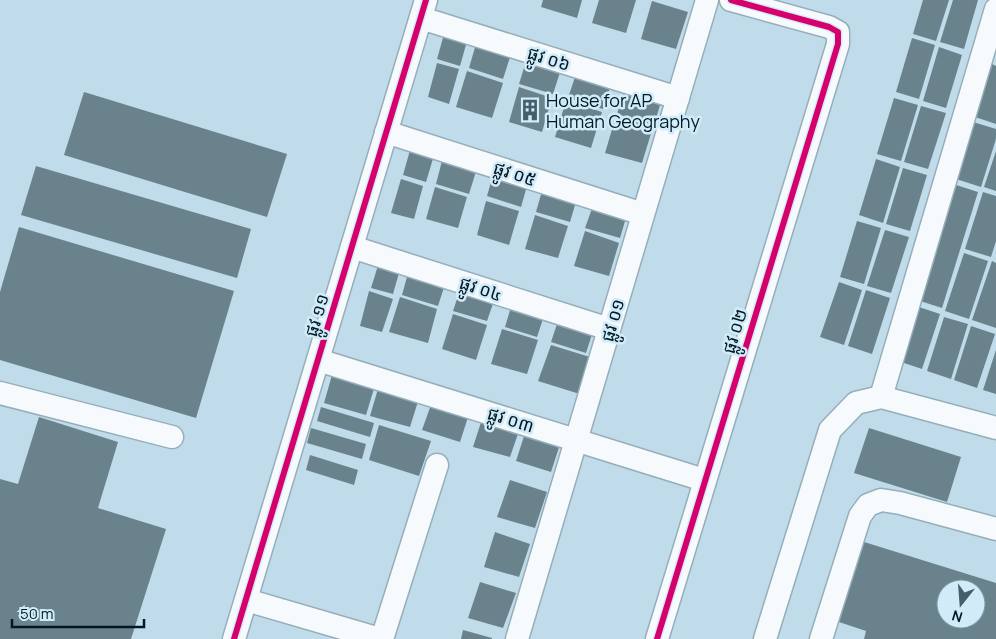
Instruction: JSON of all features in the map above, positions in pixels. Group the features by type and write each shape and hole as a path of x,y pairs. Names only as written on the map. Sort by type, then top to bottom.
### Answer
{"street":[{"name":"ផ្លូវ ០១","path":"517,639 707,0"},
{"name":"ផ្លូវ ០២","path":"656,639 838,44 838,32 830,27 731,0"},
{"name":"ផ្លូវ ០៦","path":"423,9 678,98"},
{"name":"ផ្លូវ ១១","path":"234,639 423,9"},
{"path":"881,397 991,43 996,9"},
{"name":"ផ្លូវ ០៥","path":"386,132 643,214"},
{"name":"ផ្លូវ ០៤","path":"352,247 610,329"},
{"name":"ផ្លូវ ០៣","path":"318,360 704,480"},
{"path":"0,393 172,437"},
{"path":"765,639 830,430 856,403 881,397 996,428"},
{"path":"246,600 381,639 437,465"},
{"path":"821,639 860,516 868,505 882,500 900,503 996,529"}],"building":[{"path":"543,0 582,0 577,18 541,7"},
{"path":"599,0 636,0 626,33 592,23"},
{"path":"923,0 949,0 936,41 913,34"},
{"path":"953,0 978,0 964,49 940,42"},
{"path":"652,1 688,12 676,49 641,39"},
{"path":"446,27 469,34 460,66 437,59"},
{"path":"478,37 513,48 503,79 469,68"},
{"path":"912,38 935,45 919,99 896,92"},
{"path":"939,47 962,55 946,108 923,101"},
{"path":"529,52 563,63 553,94 519,84"},
{"path":"437,63 459,69 449,104 428,97"},
{"path":"992,64 996,66 996,124 975,117"},
{"path":"578,68 613,79 603,109 568,98"},
{"path":"467,71 503,83 492,118 456,107"},
{"path":"627,83 663,95 654,125 617,114"},
{"name":"House for AP Human Geography","path":"519,87 552,98 542,132 509,122"},
{"path":"84,92 287,154 267,217 64,155"},
{"path":"894,98 918,105 901,161 877,154"},
{"path":"566,101 602,112 591,148 555,137"},
{"path":"921,106 946,113 928,169 904,162"},
{"path":"616,116 653,127 642,163 605,153"},
{"path":"973,122 996,129 996,139 981,187 956,179"},
{"path":"412,143 435,152 426,182 403,175"},
{"path":"996,151 996,191 984,187"},
{"path":"444,153 478,165 469,194 436,184"},
{"path":"876,159 900,167 883,223 859,215"},
{"path":"36,166 251,229 237,278 21,215"},
{"path":"495,168 529,179 521,207 487,196"},
{"path":"903,168 927,175 910,231 886,224"},
{"path":"401,179 423,186 414,219 391,213"},
{"path":"544,184 578,195 570,222 536,212"},
{"path":"953,184 978,192 942,308 917,300"},
{"path":"435,187 467,197 458,228 426,219"},
{"path":"983,192 996,196 996,241 991,257 965,249"},
{"path":"595,200 628,211 620,238 585,228"},
{"path":"486,201 519,211 509,245 477,235"},
{"path":"535,215 568,226 558,258 525,249"},
{"path":"857,221 881,228 864,284 840,277"},
{"path":"19,227 234,291 196,418 0,360 0,292"},
{"path":"885,230 909,237 891,293 867,286"},
{"path":"585,231 619,243 609,276 574,266"},
{"path":"964,253 988,261 969,319 945,311"},
{"path":"380,259 401,266 393,294 371,288"},
{"path":"992,261 996,263 996,328 972,320"},
{"path":"410,266 447,278 438,306 402,295"},
{"path":"839,282 862,290 844,345 820,337"},
{"path":"462,284 496,295 487,321 453,311"},
{"path":"866,290 890,298 872,354 848,346"},
{"path":"369,291 393,299 382,332 360,326"},
{"path":"400,297 437,309 428,343 389,332"},
{"path":"513,300 546,310 537,337 505,327"},
{"path":"916,306 940,314 922,369 898,361"},
{"path":"453,314 487,325 476,360 442,349"},
{"path":"560,315 595,325 586,353 551,342"},
{"path":"944,317 968,324 951,379 927,371"},
{"path":"971,326 995,334 977,388 954,380"},
{"path":"502,329 538,340 527,374 491,364"},
{"path":"551,345 593,358 583,395 538,381"},
{"path":"996,350 996,394 983,390"},
{"path":"334,368 376,382 366,415 324,403"},
{"path":"380,382 420,395 410,427 370,416"},
{"path":"433,399 470,411 460,442 422,430"},
{"path":"321,407 374,423 370,437 317,421"},
{"path":"484,413 521,425 510,457 473,447"},
{"path":"39,417 118,442 98,508 166,529 131,639 0,639 0,479 18,484"},
{"path":"379,425 431,441 419,476 369,460"},
{"path":"527,427 562,438 551,472 516,461"},
{"path":"311,428 366,444 362,459 307,443"},
{"path":"869,428 961,457 947,502 854,473"},
{"path":"310,455 358,470 354,485 306,470"},
{"path":"510,480 547,492 535,528 497,517"},
{"path":"495,532 530,544 519,577 484,567"},
{"path":"861,541 983,579 936,579 936,629 986,629 986,580 996,583 996,639 864,639 866,631 836,621"},
{"path":"480,582 516,593 503,628 468,618"},
{"path":"463,630 492,638 492,639 461,639"}],"cycle path":[{"path":"234,639 426,0"},
{"path":"657,639 838,44 838,32 829,27 731,0"}],"place":[{"name":"House for AP Human Geography","path":"530,110"}]}
